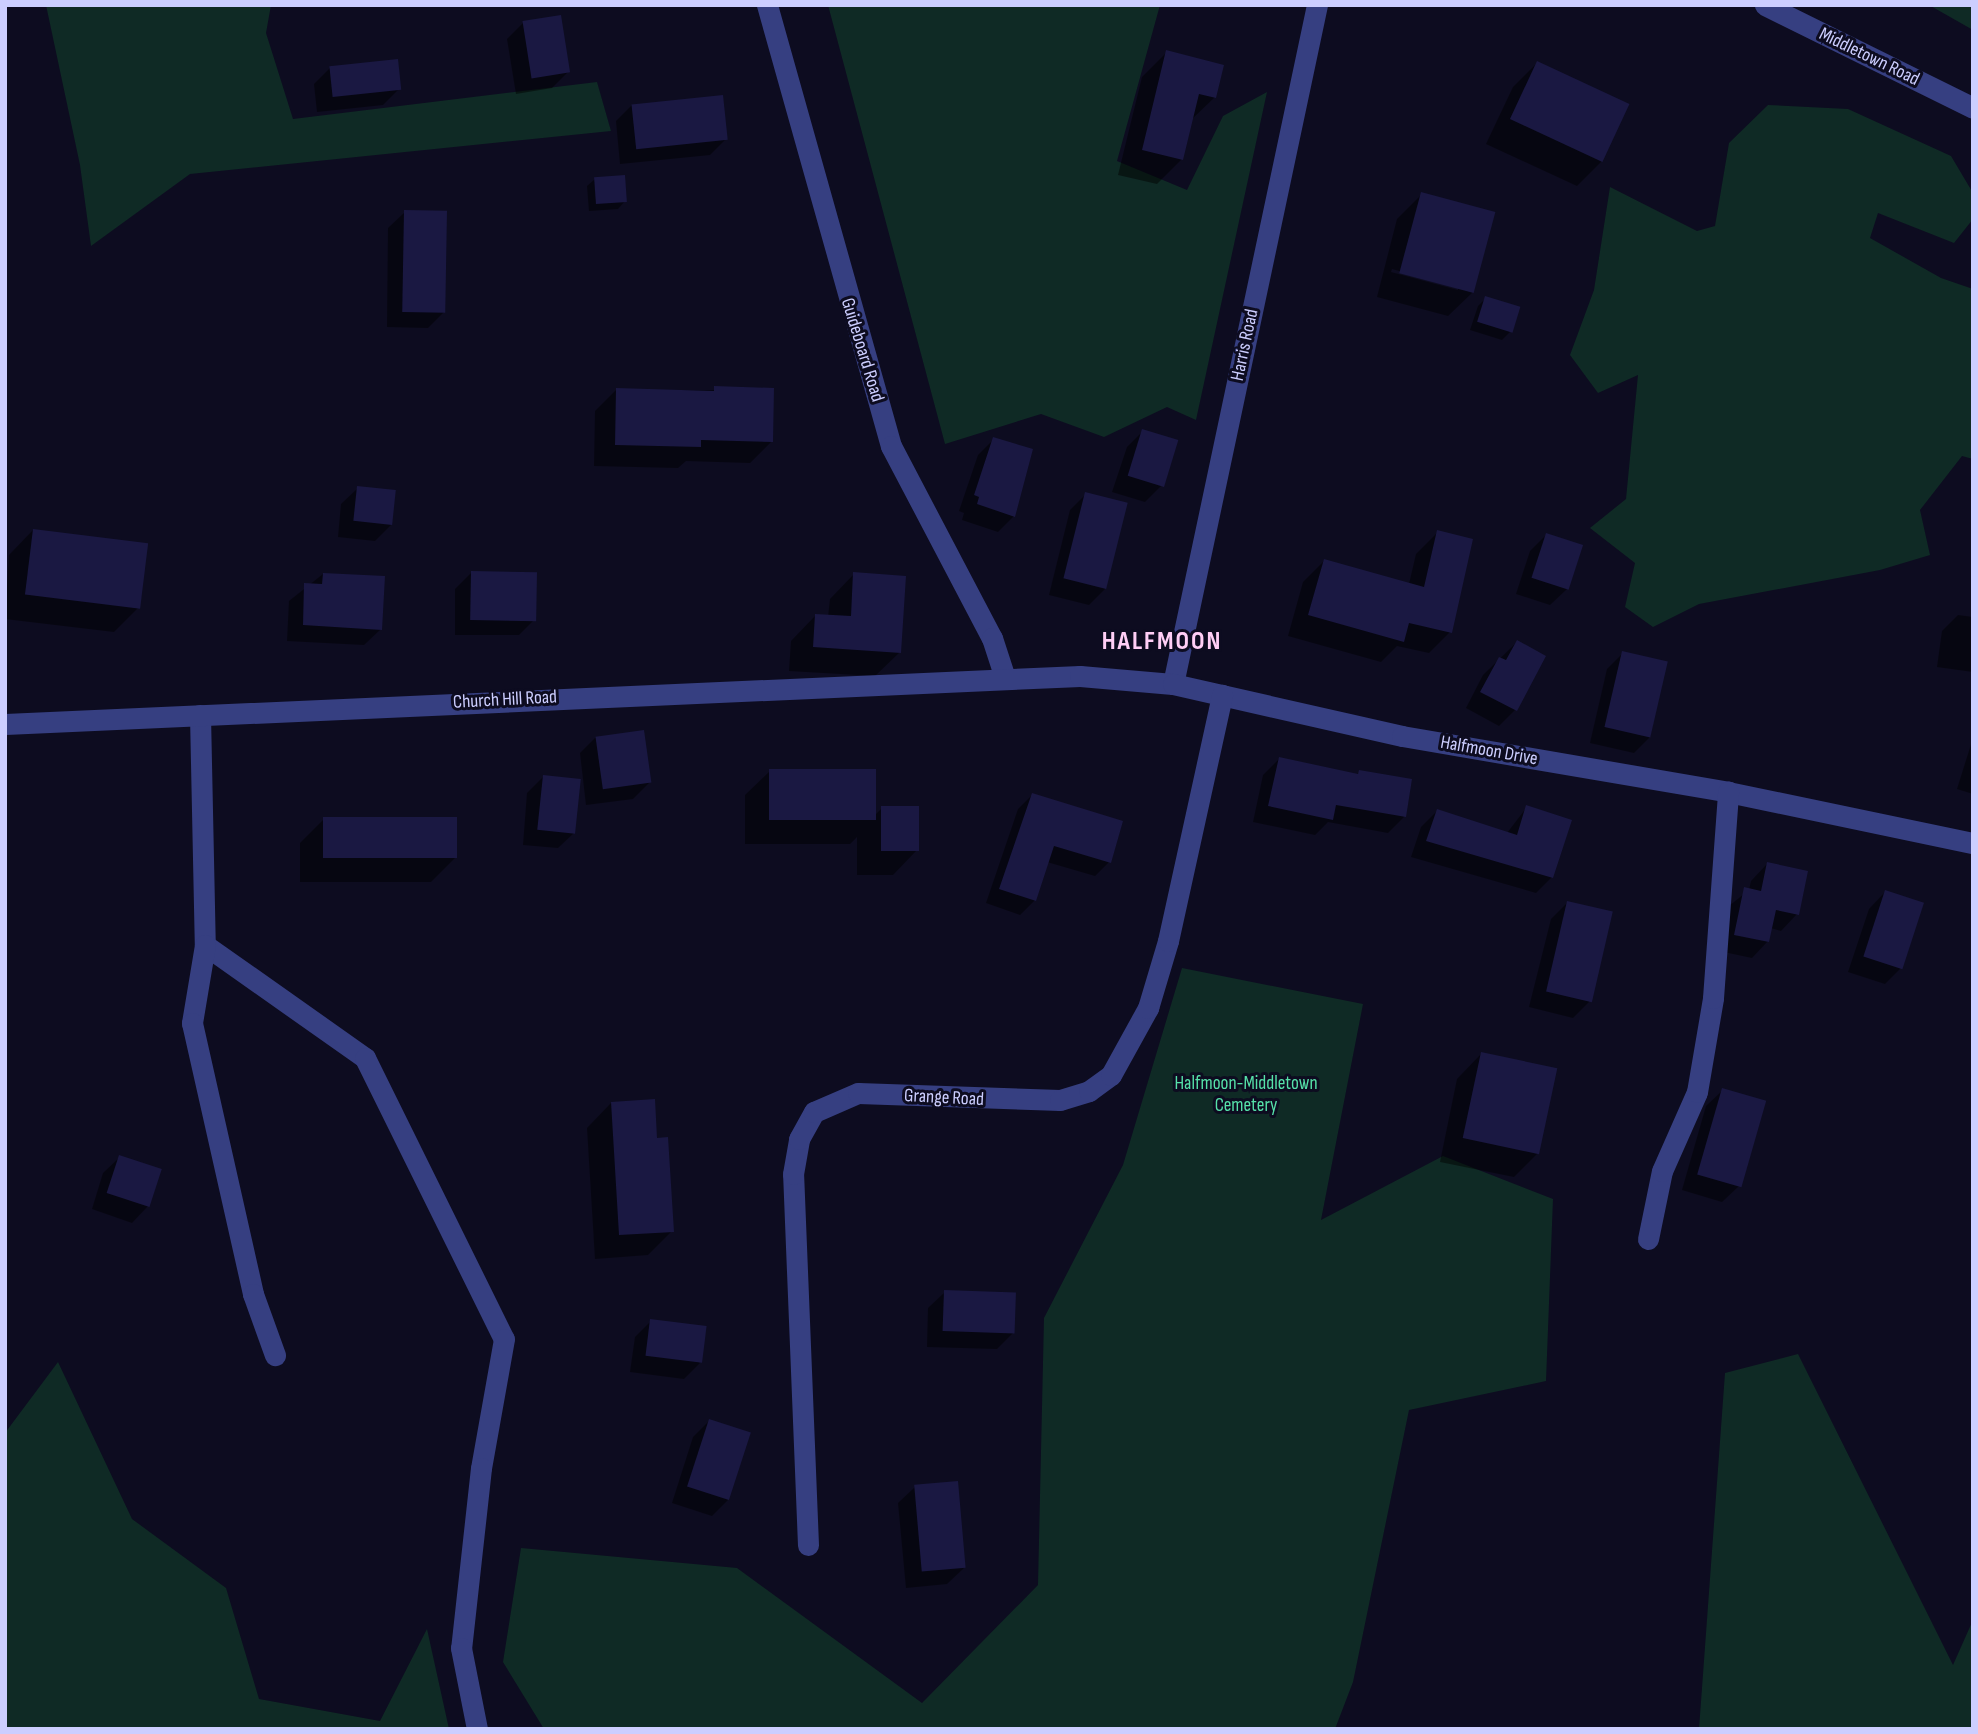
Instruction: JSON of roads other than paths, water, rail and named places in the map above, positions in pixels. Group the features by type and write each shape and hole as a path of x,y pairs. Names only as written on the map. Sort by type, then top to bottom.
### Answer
{"street":[{"name":"Guideboard Road","path":"767,5 891,446 992,638 1004,677"},
{"name":"Harris Road","path":"1173,684 1317,5"},
{"name":"Middletown Road","path":"1765,5 1973,108"},
{"name":"Halfmoon Drive","path":"1004,677 1080,676 1173,684 1402,736 1728,793 1973,842"},
{"name":"Church Hill Road","path":"5,724 1004,677"},
{"name":"Grange Road","path":"808,1545 793,1174 799,1139 814,1112 858,1093 1060,1100 1089,1091 1111,1075 1148,1008 1168,941 1222,695"},
{"path":"200,715 205,945 192,1023 253,1294 275,1355"},
{"path":"1648,1239 1661,1171 1697,1092 1713,998 1728,793"},
{"path":"205,945 365,1058 503,1339 481,1468 461,1648 477,1729"}],"district":[{"name":"HALFMOON","path":"1162,642"}],"park label":[{"name":"Halfmoon-Middletown Cemetery","path":"1246,1095"}]}
